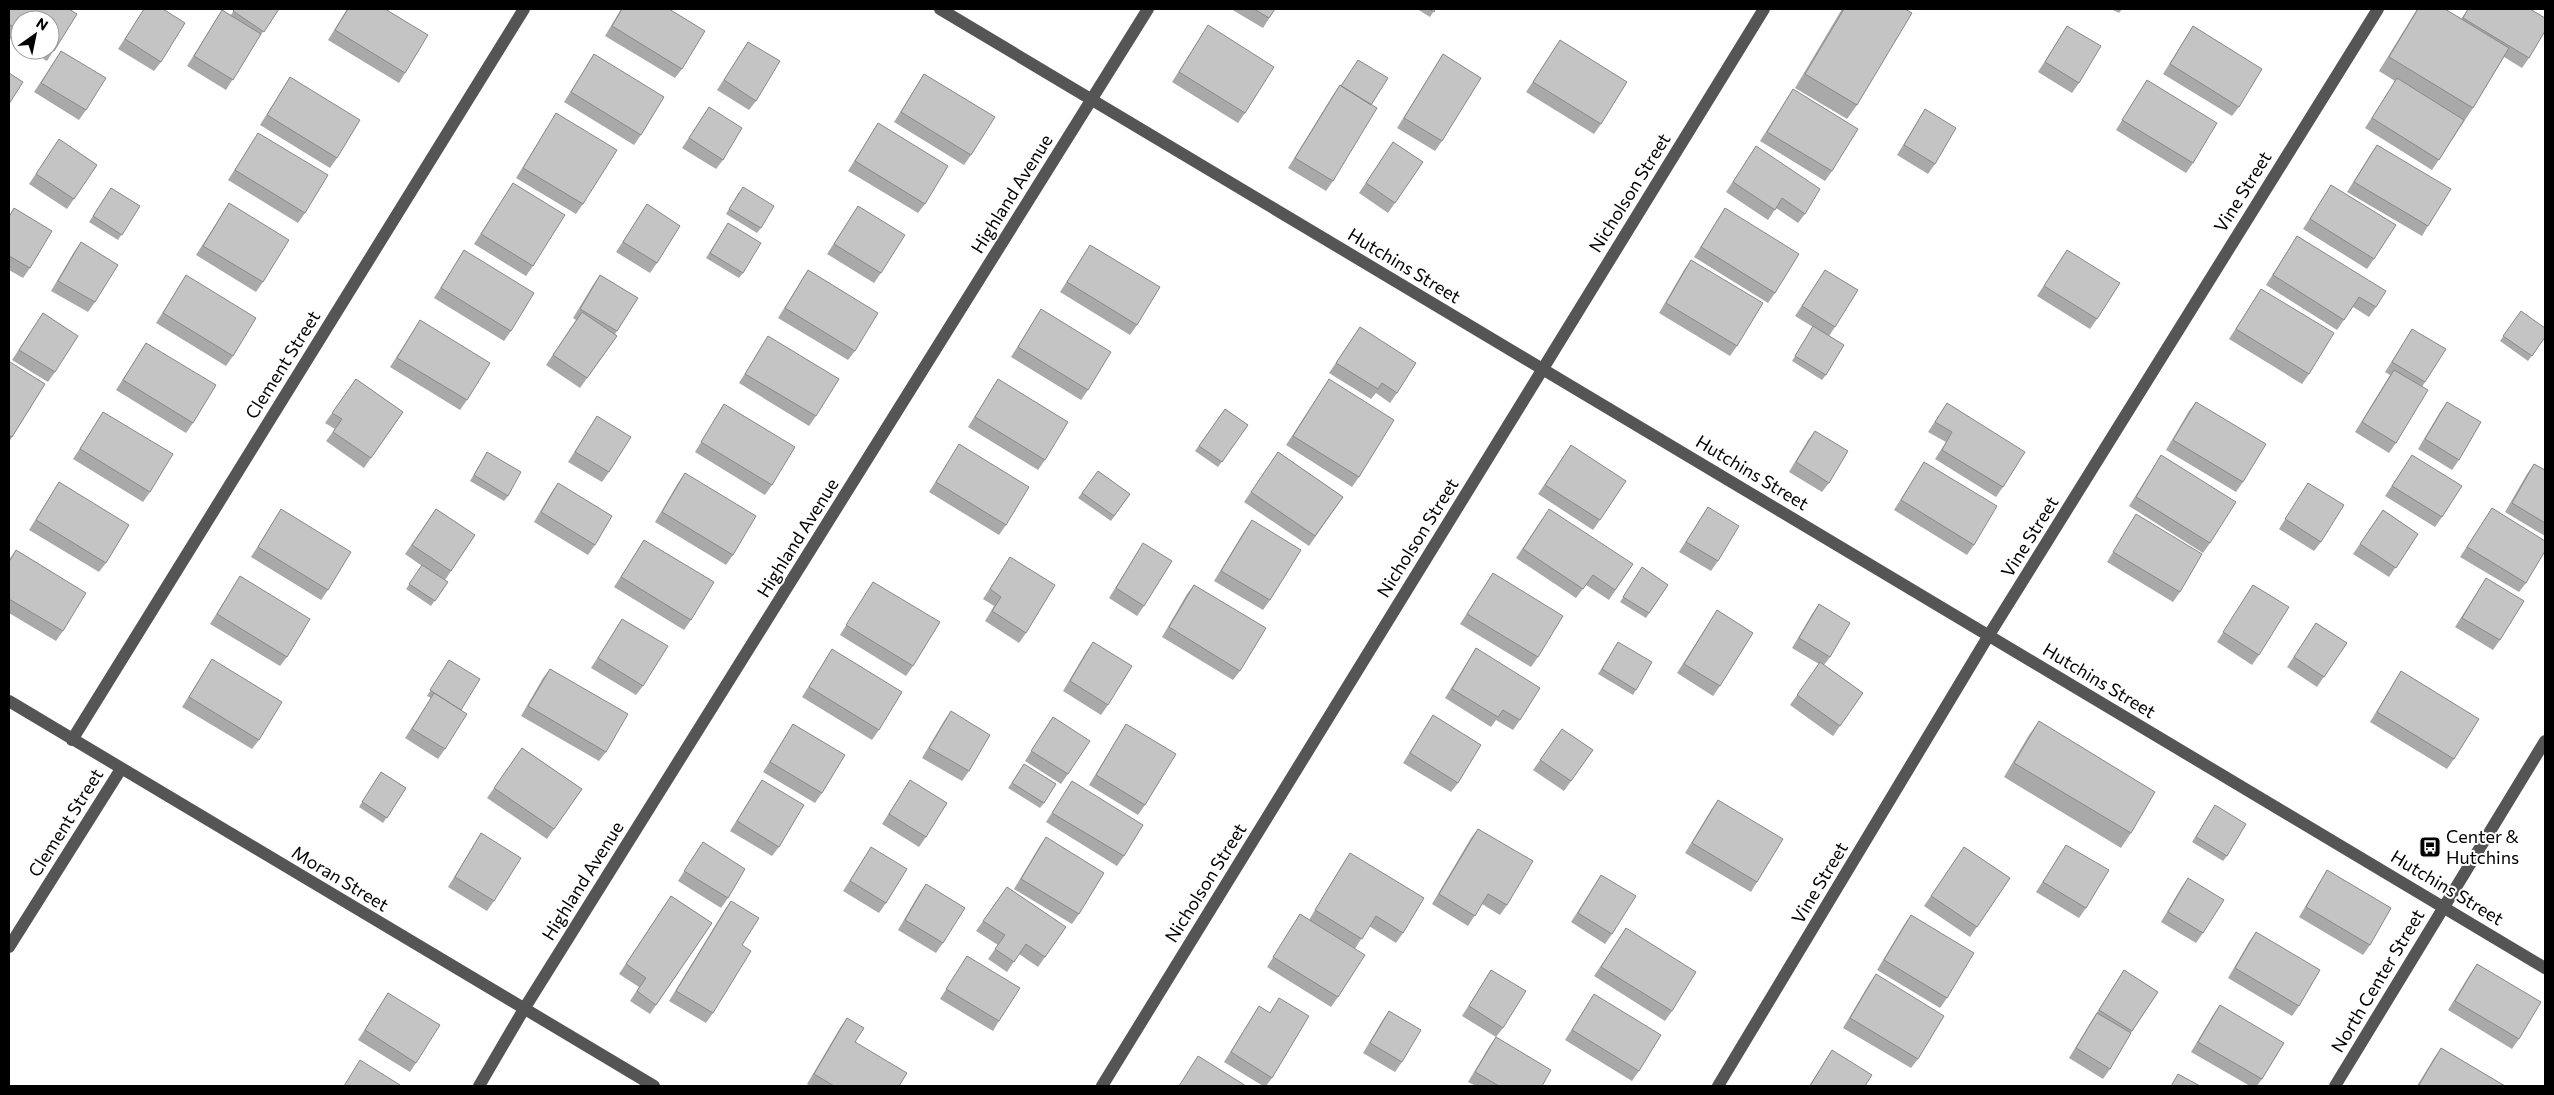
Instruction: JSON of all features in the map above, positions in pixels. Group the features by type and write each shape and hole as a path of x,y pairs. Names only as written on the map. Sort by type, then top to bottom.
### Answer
{"street":[{"name":"Clement Street","path":"72,740 524,9"},
{"name":"Hutchins Street","path":"940,9 2545,968"},
{"name":"Highland Avenue","path":"479,1086 524,1009 1148,9"},
{"name":"Nicholson Street","path":"1102,1086 1764,9"},
{"name":"Vine Street","path":"1718,1086 1989,635 2378,9"},
{"name":"Moran Street","path":"9,702 654,1086"},
{"name":"North Center Street","path":"2335,1086 2545,741"},
{"name":"Clement Street","path":"9,947 120,769"}],"building":[{"path":"9,9 69,9 77,14 60,41 60,10 10,10 9,24"},
{"path":"144,9 163,9 185,23 161,62 125,39"},
{"path":"235,9 279,9 264,32 233,11"},
{"path":"348,9 385,9 428,35 405,73 335,30"},
{"path":"622,9 669,9 705,31 682,69 612,26"},
{"path":"1254,9 1275,9 1269,18"},
{"path":"1844,9 1905,9 1912,13 1857,105 1805,74"},
{"path":"2418,9 2445,9 2509,48 2473,108 2389,57"},
{"path":"2468,9 2530,9 2545,18 2545,31 2529,58 2463,18"},
{"path":"222,10 261,34 233,80 194,56"},
{"path":"1208,25 1274,67 1245,113 1179,72"},
{"path":"2067,26 2101,46 2079,83 2045,62"},
{"path":"2193,26 2262,69 2239,107 2170,64"},
{"path":"1560,40 1627,82 1601,124 1533,82"},
{"path":"748,42 780,61 756,101 724,80"},
{"path":"61,51 106,78 86,110 41,83 55,60 60,60"},
{"path":"594,54 664,97 641,135 571,92"},
{"path":"1443,54 1481,78 1442,141 1404,118"},
{"path":"1358,60 1388,78 1371,105 1341,86"},
{"path":"9,73 23,82 9,104"},
{"path":"924,74 995,117 971,155 901,112"},
{"path":"290,77 360,120 337,158 267,115"},
{"path":"2397,78 2464,120 2439,160 2372,118"},
{"path":"2147,80 2217,123 2193,163 2122,120"},
{"path":"1340,85 1377,108 1333,181 1295,158"},
{"path":"1793,89 1858,129 1832,171 1767,132"},
{"path":"709,107 742,128 723,160 689,138"},
{"path":"1925,109 1956,128 1935,164 1904,145"},
{"path":"556,113 617,150 583,204 523,168"},
{"path":"878,123 948,166 925,204 855,161"},
{"path":"258,133 328,175 305,213 235,170"},
{"path":"59,139 97,165 74,199 36,174"},
{"path":"1393,142 1423,162 1395,203 1366,183"},
{"path":"2377,145 2451,189 2428,226 2354,182"},
{"path":"1756,146 1820,189 1805,214 1782,198 1775,210 1733,182"},
{"path":"513,183 565,215 533,266 481,234"},
{"path":"2331,185 2396,225 2374,259 2310,219"},
{"path":"743,187 774,206 761,228 729,209"},
{"path":"111,188 140,206 122,235 93,216"},
{"path":"229,203 289,240 263,282 203,246"},
{"path":"647,204 680,226 657,263 623,242"},
{"path":"858,206 905,235 881,273 834,244"},
{"path":"14,208 52,231 30,268 9,256 9,217"},
{"path":"1725,208 1799,254 1775,293 1701,247"},
{"path":"728,223 761,243 743,273 710,253"},
{"path":"2297,236 2386,291 2376,307 2359,297 2344,320 2273,275"},
{"path":"81,242 118,265 95,302 58,281"},
{"path":"1090,245 1160,287 1137,325 1067,282"},
{"path":"464,250 534,293 511,331 441,288"},
{"path":"2067,250 2120,283 2097,319 2044,286"},
{"path":"1691,260 1763,303 1737,346 1666,303"},
{"path":"808,270 878,313 855,351 785,308"},
{"path":"1825,270 1858,290 1835,327 1802,306"},
{"path":"186,275 256,318 233,356 163,313"},
{"path":"600,275 638,298 617,331 580,309"},
{"path":"2261,289 2334,333 2309,374 2236,329"},
{"path":"1041,309 1111,352 1088,390 1018,347"},
{"path":"2521,311 2545,328 2545,337 2532,356 2503,336"},
{"path":"582,312 617,336 587,378 553,355"},
{"path":"43,313 78,336 55,372 19,350"},
{"path":"420,320 490,363 467,400 397,358"},
{"path":"1813,326 1844,345 1826,375 1795,356"},
{"path":"1360,327 1416,363 1397,393 1382,383 1378,389 1336,363"},
{"path":"2412,329 2446,349 2425,382 2392,362"},
{"path":"768,336 839,379 816,416 745,374"},
{"path":"146,343 216,385 193,423 123,380"},
{"path":"10,362 45,384 12,437 9,435"},
{"path":"2394,370 2428,390 2396,443 2362,422"},
{"path":"356,379 403,412 371,458 333,432 342,419 332,413"},
{"path":"998,379 1068,422 1045,460 975,417"},
{"path":"1329,379 1394,420 1359,477 1293,436"},
{"path":"2196,402 2266,444 2243,482 2173,440"},
{"path":"2447,402 2481,422 2459,460 2425,439"},
{"path":"1947,403 2025,452 2003,487 1942,450 1952,432 1935,422"},
{"path":"724,404 795,447 772,485 701,442"},
{"path":"1225,409 1248,425 1222,462 1199,446"},
{"path":"103,412 173,454 150,492 80,449"},
{"path":"597,416 631,437 609,472 575,452"},
{"path":"1815,431 1848,451 1829,483 1796,462"},
{"path":"959,444 1029,487 1006,525 936,482"},
{"path":"1571,445 1626,481 1600,520 1545,485"},
{"path":"487,452 521,472 508,496 474,475"},
{"path":"1278,452 1343,497 1315,536 1251,492"},
{"path":"2161,455 2236,502 2210,543 2136,497"},
{"path":"2412,455 2462,486 2442,517 2392,486"},
{"path":"1924,462 1997,506 1974,545 1901,500"},
{"path":"2534,464 2545,470 2545,523 2512,503"},
{"path":"1098,471 1130,494 1114,516 1082,493"},
{"path":"685,473 756,516 733,555 662,512"},
{"path":"59,482 129,525 106,563 36,520"},
{"path":"558,483 612,516 595,545 541,512"},
{"path":"2308,483 2344,505 2321,542 2285,519"},
{"path":"1708,507 1739,526 1718,561 1686,542"},
{"path":"2492,508 2545,541 2545,551 2526,583 2467,547"},
{"path":"281,509 351,552 328,590 258,547"},
{"path":"436,509 475,535 451,571 412,545"},
{"path":"1549,509 1633,564 1615,590 1593,575 1583,589 1523,549"},
{"path":"2383,510 2418,534 2396,568 2360,544"},
{"path":"2136,514 2202,554 2180,592 2113,552"},
{"path":"1252,520 1301,550 1270,600 1221,571"},
{"path":"644,540 714,582 691,620 621,577"},
{"path":"1143,543 1172,561 1144,606 1116,588"},
{"path":"16,550 86,593 63,631 9,599 9,562"},
{"path":"1010,557 1055,585 1026,633 992,611 1001,597 990,589"},
{"path":"422,565 448,582 435,601 409,584"},
{"path":"1642,567 1668,585 1649,613 1623,597"},
{"path":"1493,573 1563,616 1538,657 1467,614"},
{"path":"240,576 310,619 287,657 217,614"},
{"path":"2486,578 2524,601 2500,640 2462,618"},
{"path":"873,582 940,622 913,666 846,625"},
{"path":"1194,585 1266,628 1240,671 1169,627"},
{"path":"2253,585 2289,607 2259,655 2223,632"},
{"path":"1819,604 1850,623 1830,657 1799,638"},
{"path":"1717,610 1753,633 1720,686 1684,664"},
{"path":"622,619 668,646 643,686 598,658"},
{"path":"2316,623 2347,643 2324,677 2294,657"},
{"path":"1093,642 1132,666 1108,705 1070,681"},
{"path":"1618,642 1652,662 1636,690 1602,669"},
{"path":"1476,648 1540,688 1520,720 1503,710 1498,717 1452,689"},
{"path":"832,649 902,692 879,730 809,687"},
{"path":"212,659 282,702 259,740 189,697"},
{"path":"449,660 480,679 461,710 430,690"},
{"path":"1820,662 1863,693 1840,726 1797,695"},
{"path":"550,669 628,714 606,752 528,706"},
{"path":"2401,671 2479,719 2454,759 2377,712"},
{"path":"434,693 467,714 445,749 412,729"},
{"path":"951,711 990,735 969,771 929,748"},
{"path":"1433,715 1481,745 1458,783 1410,753"},
{"path":"1053,717 1090,741 1068,774 1031,751"},
{"path":"2039,721 2155,792 2131,833 2014,763"},
{"path":"793,724 845,755 822,793 770,762"},
{"path":"1126,724 1176,754 1145,805 1096,775"},
{"path":"1562,729 1593,750 1571,781 1540,760"},
{"path":"522,748 582,789 554,829 494,788"},
{"path":"1024,764 1056,784 1044,803 1012,783"},
{"path":"381,772 406,788 387,818 362,802"},
{"path":"762,780 804,805 779,847 737,821"},
{"path":"910,780 947,803 926,837 889,814"},
{"path":"1072,781 1143,825 1124,856 1052,813"},
{"path":"1718,800 1783,839 1757,882 1692,843"},
{"path":"2215,805 2246,824 2227,856 2196,837"},
{"path":"1478,829 1533,861 1507,905 1488,894 1475,916 1439,894"},
{"path":"481,833 521,858 494,901 455,877"},
{"path":"1046,837 1104,873 1079,914 1021,879"},
{"path":"703,842 745,869 728,898 684,871"},
{"path":"2066,845 2109,870 2086,908 2043,882"},
{"path":"871,847 907,869 886,903 850,881"},
{"path":"1964,847 2010,878 1977,927 1931,896"},
{"path":"1350,853 1424,898 1403,933 1376,916 1362,939 1315,910"},
{"path":"2327,870 2391,908 2370,945 2306,907"},
{"path":"1601,875 1636,896 1612,934 1578,913"},
{"path":"2188,878 2224,900 2203,933 2168,912"},
{"path":"926,884 965,908 943,943 905,920"},
{"path":"1007,887 1066,927 1045,957 1026,944 1014,962 995,949 1005,935 983,921"},
{"path":"671,896 712,923 656,1005 637,991 646,978 626,964"},
{"path":"731,901 759,918 742,945 751,951 713,1013 676,991"},
{"path":"1300,914 1365,955 1338,997 1273,957"},
{"path":"1911,915 1974,953 1947,998 1884,960"},
{"path":"1626,928 1696,972 1672,1011 1601,967"},
{"path":"2256,932 2320,970 2299,1006 2235,968"},
{"path":"967,956 1020,988 999,1021 946,989"},
{"path":"2477,964 2541,1002 2519,1039 2455,1001"},
{"path":"1491,970 1526,991 1503,1028 1469,1006"},
{"path":"2124,970 2158,992 2132,1031 2099,1010"},
{"path":"1876,974 1944,1016 1918,1059 1850,1018"},
{"path":"388,993 440,1025 416,1063 365,1030"},
{"path":"1594,994 1661,1035 1639,1071 1572,1030"},
{"path":"1279,998 1309,1016 1272,1078 1231,1052 1259,1006 1270,1013"},
{"path":"2220,1005 2284,1043 2262,1079 2198,1042"},
{"path":"1389,1011 1421,1030 1402,1062 1370,1043"},
{"path":"2097,1013 2131,1033 2110,1069 2076,1048"},
{"path":"847,1018 864,1028 855,1042 907,1073 899,1086 834,1086 814,1074"},
{"path":"1496,1037 1551,1070 1542,1086 1499,1086 1475,1072"},
{"path":"2441,1048 2505,1086 2419,1085"},
{"path":"1832,1050 1872,1075 1865,1086 1810,1086"},
{"path":"1198,1056 1246,1086 1179,1086"},
{"path":"360,1060 400,1085 344,1086"},
{"path":"2178,1074 2200,1086 2171,1086"}],"place":[{"name":"Center & Hutchins","path":"2430,847"}]}
